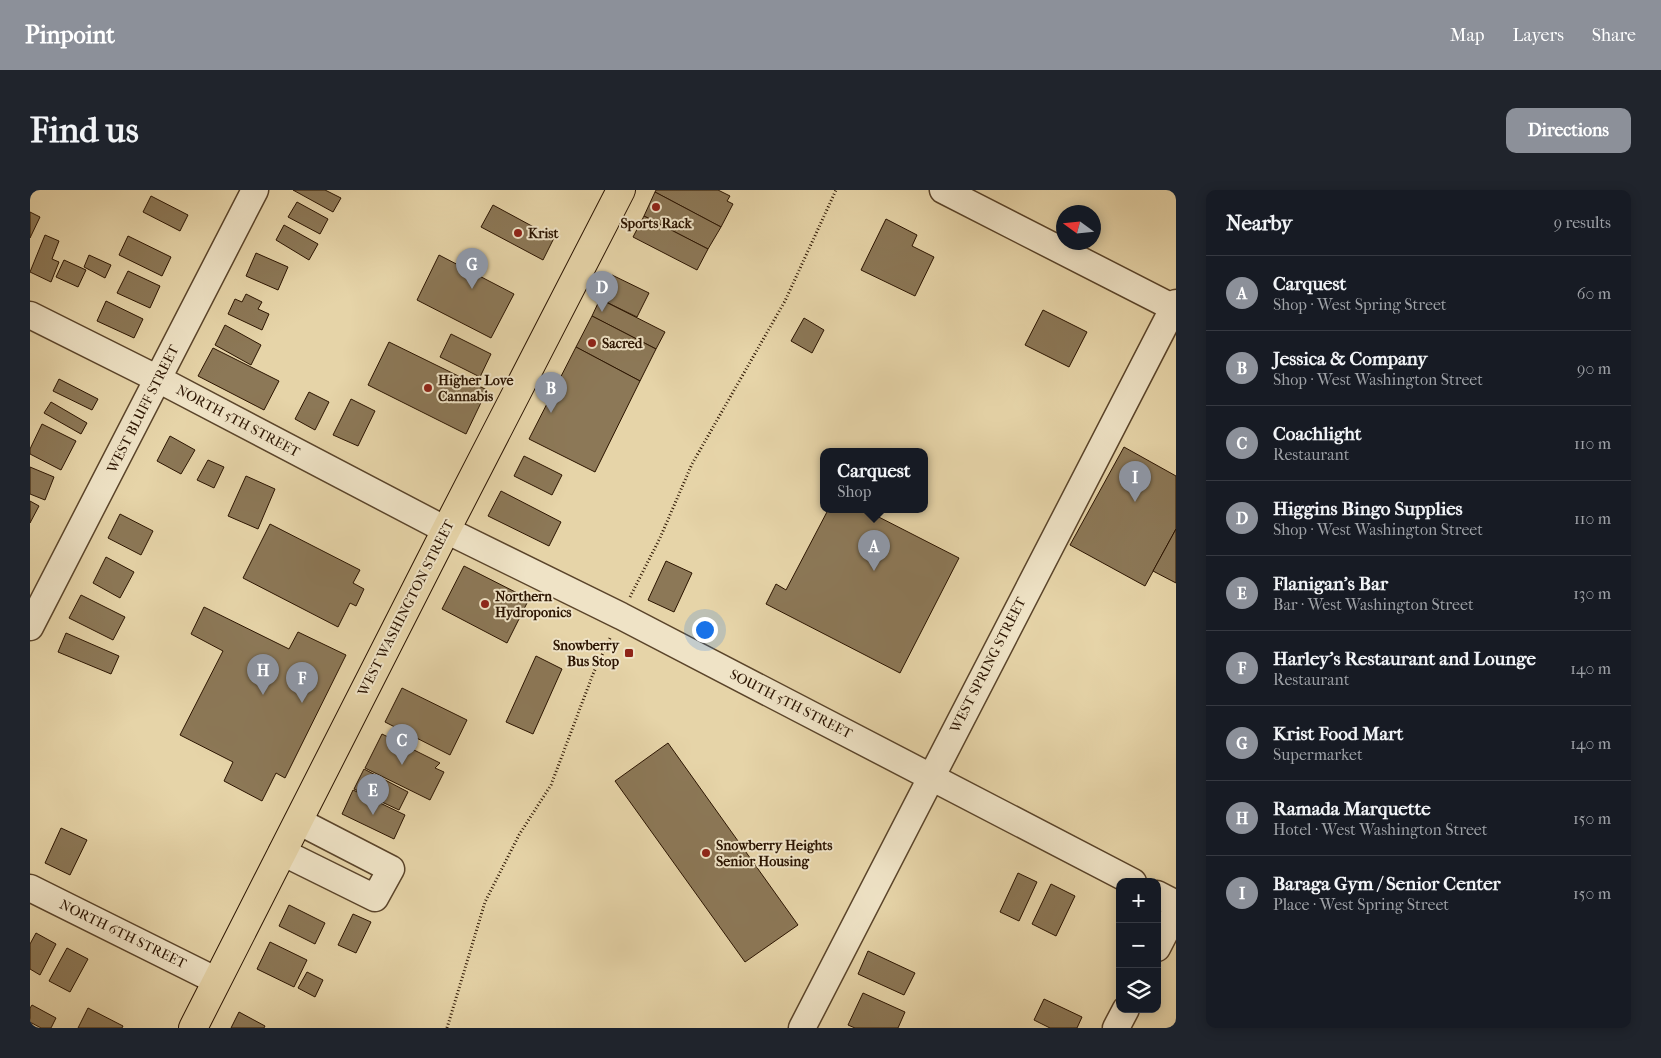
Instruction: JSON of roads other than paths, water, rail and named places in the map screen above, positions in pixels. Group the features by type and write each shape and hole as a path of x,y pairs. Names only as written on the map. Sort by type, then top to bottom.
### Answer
{"main road":[{"name":"WEST WASHINGTON STREET","path":"193,1028 621,190"}],"street":[{"name":"WEST BLUFF STREET","path":"30,627 256,190"},
{"path":"943,190 1175,306"},
{"name":"WEST SPRING STREET","path":"802,1028 1175,306"},
{"name":"NORTH 5TH STREET","path":"30,315 158,379 446,530"},
{"name":"SOUTH 5TH STREET","path":"446,530 621,616 1125,878"},
{"path":"282,852 375,898 391,869 298,820"},
{"name":"NORTH 6TH STREET","path":"30,888 217,981"},
{"path":"1161,896 1176,904"},
{"path":"1161,940 1176,911"},
{"path":"1116,1028 1124,1013"}],"place":[{"name":"Sports Rack","path":"656,207"},
{"name":"Krist","path":"518,233"},
{"name":"Krist Food Mart","path":"472,289"},
{"name":"Higgins Bingo Supplies","path":"602,312"},
{"name":"Sacred","path":"592,343"},
{"name":"Higher Love Cannabis","path":"428,388"},
{"name":"Jessica & Company","path":"551,413"},
{"name":"Baraga Gym / Senior Center","path":"1135,502"},
{"name":"Carquest","path":"874,571"},
{"name":"Northern Hydroponics","path":"485,604"},
{"name":"Snowberry Bus Stop","path":"629,653"},
{"name":"Ramada Marquette","path":"263,695"},
{"name":"Harley's Restaurant and Lounge","path":"302,703"},
{"name":"Coachlight","path":"402,765"},
{"name":"Flanigan's Bar","path":"373,815"},
{"name":"Snowberry Heights Senior Housing","path":"706,853"}]}
